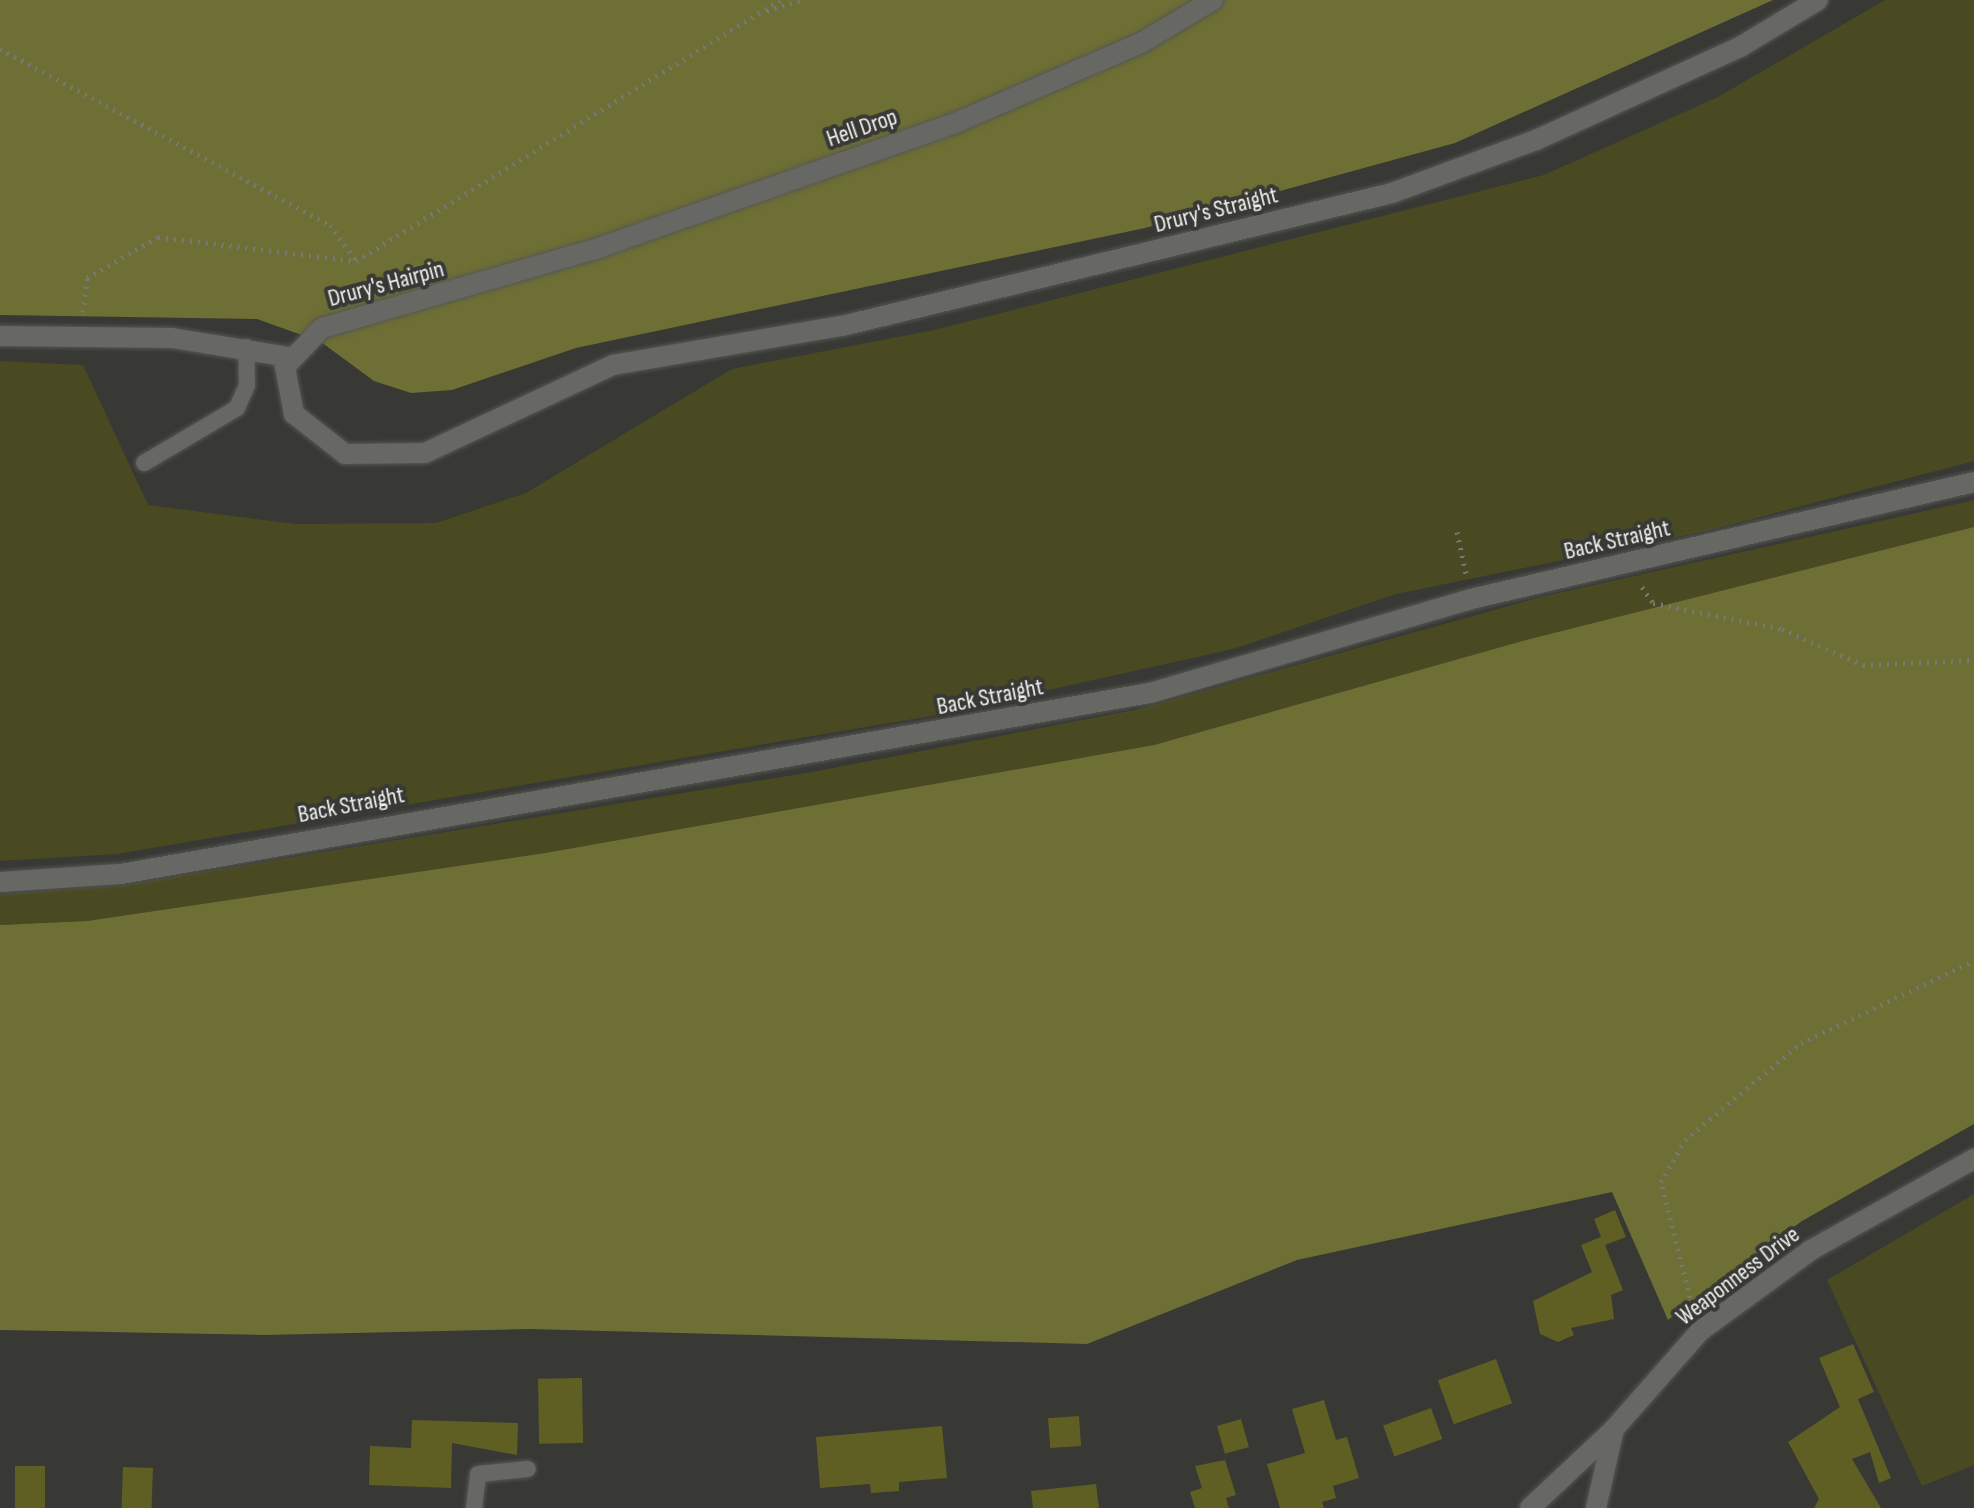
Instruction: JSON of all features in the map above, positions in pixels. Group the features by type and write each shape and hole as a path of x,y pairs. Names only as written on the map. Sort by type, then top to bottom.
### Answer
{"street":[{"name":"Hell Drop","path":"516,274 958,122 1141,43 1213,0"},
{"name":"Drury's Straight","path":"289,357 285,394 294,414 327,445 369,458 454,443 593,371 858,322 1392,193 1536,140 1727,54 1818,0"},
{"name":"Drury's Hairpin","path":"289,357 322,328 516,274"},
{"path":"0,336 172,338 246,347 289,357"},
{"name":"Back Straight","path":"0,882 121,874 483,807 838,753 1150,693 1471,599 1629,565 1974,482"},
{"name":"Weaponness Drive","path":"1530,1508 1614,1429 1700,1331 1811,1250 1974,1159"},
{"path":"1596,1508 1614,1429"}],"lane":[{"path":"144,463 237,408 247,386 246,347"},
{"path":"474,1508 478,1474 528,1469"}],"path":[{"path":"87,278 158,237 356,261 780,0"},
{"path":"762,12 801,0"},
{"path":"0,49 330,225 356,261"},
{"path":"1457,532 1471,599"},
{"path":"1629,565 1653,603 1782,629 1863,665 1974,660"},
{"path":"1700,1331 1662,1208 1669,1161 1801,1043 1974,961"}],"shaded area":[{"path":"0,0 1773,0 1455,143 1145,228 576,348 452,390 411,393 374,381 321,342 257,319 0,315"},
{"path":"1885,0 1974,0 1974,461 1706,531 1396,594 1233,649 931,716 116,854 0,861 0,361 83,365 148,505 295,524 436,523 526,493 732,369 934,330 1544,175 1718,97"},
{"path":"1974,500 1974,527 1526,640 1154,745 545,853 87,921 0,925 0,894 123,885 812,772 1135,710 1541,597"},
{"path":"1974,527 1974,1124 1802,1221 1668,1320 1612,1192 1297,1260 1087,1344 530,1329 264,1335 0,1330 0,925 87,921 545,853 1154,745 1526,640"},
{"path":"1974,1194 1974,1465 1922,1486 1827,1280"}],"building":[{"path":"1615,1210 1626,1237 1605,1245 1623,1290 1611,1295 1614,1319 1571,1328 1574,1335 1558,1342 1540,1334 1533,1301 1592,1272 1581,1245 1601,1237 1594,1219"},
{"path":"1853,1344 1874,1392 1858,1399 1891,1478 1879,1483 1870,1452 1852,1459 1881,1508 1814,1508 1819,1499 1788,1442 1840,1407 1819,1358"},
{"path":"1496,1359 1512,1403 1454,1424 1438,1380"},
{"path":"582,1378 583,1443 539,1444 538,1379"},
{"path":"1324,1400 1336,1440 1347,1437 1359,1478 1333,1486 1336,1498 1322,1502 1324,1508 1280,1508 1267,1464 1305,1453 1292,1409"},
{"path":"1431,1408 1442,1439 1394,1456 1383,1425"},
{"path":"1079,1416 1081,1446 1050,1448 1048,1418"},
{"path":"1241,1419 1249,1447 1225,1454 1217,1426"},
{"path":"412,1420 518,1423 517,1455 452,1443 451,1488 369,1485 370,1446 411,1448"},
{"path":"942,1426 947,1478 899,1482 899,1491 871,1493 870,1484 820,1488 816,1437"},
{"path":"1225,1460 1236,1495 1226,1498 1229,1508 1195,1508 1190,1492 1202,1488 1195,1466"},
{"path":"15,1466 45,1466 45,1508 15,1508"},
{"path":"123,1467 153,1468 152,1508 122,1508"},
{"path":"1096,1484 1099,1508 1033,1508 1031,1491"}]}
